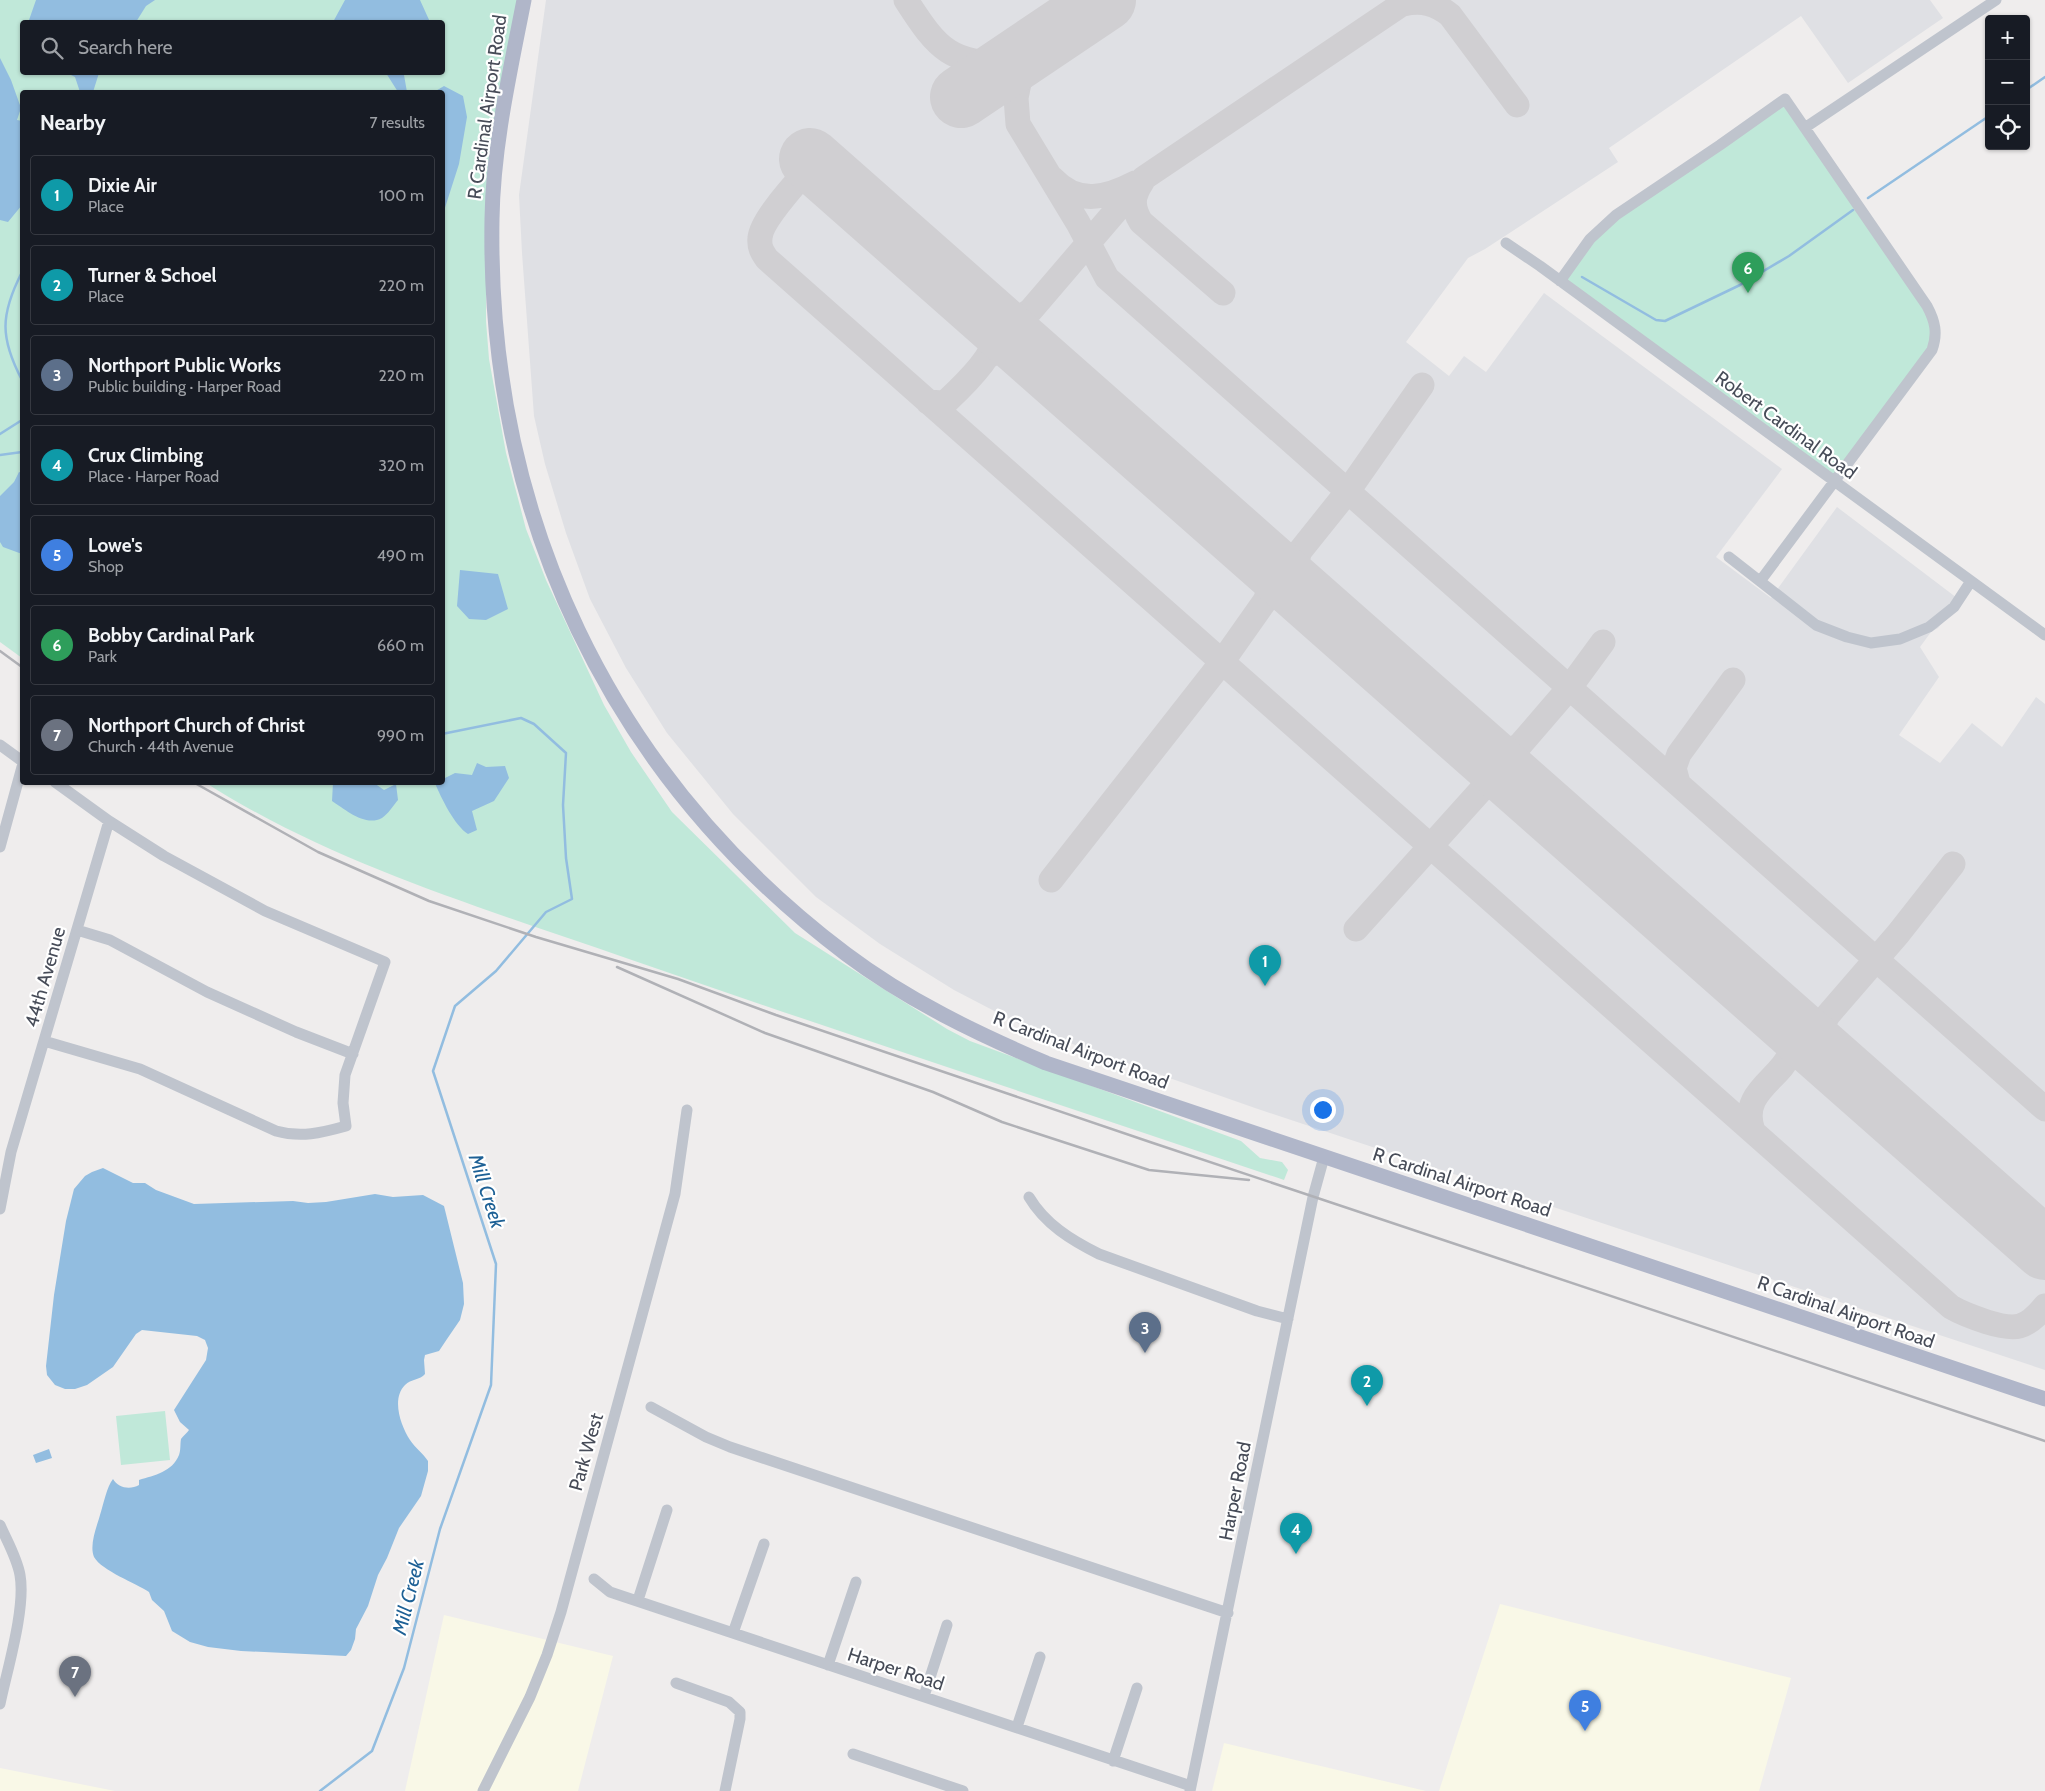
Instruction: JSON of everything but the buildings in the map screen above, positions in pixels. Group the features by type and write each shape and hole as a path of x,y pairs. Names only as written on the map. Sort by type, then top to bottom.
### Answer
{"main road":[{"name":"R Cardinal Airport Road","path":"524,0 504,104 496,160 492,216 495,322 502,388 513,445 546,554 567,606 619,706 650,754 685,799 721,842 761,882 848,955 895,987 952,1020 994,1041 1046,1063 2045,1399"}],"street":[{"path":"1806,128 1996,0"},
{"path":"1560,280 1590,239 1616,215 1720,146 1784,99 1806,128 1927,306 1936,328 1936,339 1932,350 1760,580"},
{"name":"Robert Cardinal Road","path":"1506,243 1560,280 2045,635"},
{"path":"1729,557 1816,625 1846,637 1871,643 1900,639 1929,627 1954,607 1971,581"},
{"path":"0,745 20,760"},
{"path":"0,847 20,774"},
{"path":"44,1041 140,1069 276,1131 292,1135 321,1133 346,1126 343,1088 345,1074 385,962 265,911 164,856 109,821 59,785"},
{"name":"44th Avenue","path":"0,1209 11,1152 109,821"},
{"path":"77,930 110,940 237,1006 353,1054"},
{"name":"Park West","path":"483,1791 530,1697 547,1656 561,1612 675,1194 687,1110"},
{"name":"Harper Road","path":"594,1579 610,1592 1017,1727 1190,1789 1228,1614 1313,1197 1324,1157"},
{"path":"1029,1197 1042,1215 1059,1230 1099,1254 1257,1311 1288,1319"},
{"path":"651,1407 706,1437 730,1447 1228,1614"},
{"path":"638,1600 668,1510"},
{"path":"0,1525 13,1553 20,1575 21,1586 18,1620 0,1704"},
{"path":"733,1633 764,1544"},
{"path":"828,1665 856,1582"},
{"path":"924,1696 947,1624"},
{"path":"1017,1727 1040,1658"},
{"path":"676,1683 729,1702 740,1712 739,1728 725,1791"},
{"path":"1113,1761 1137,1688"},
{"path":"853,1754 963,1791"}],"shaded area":[{"path":"546,0 1930,0 1943,18 1848,83 1801,16 1609,148 1618,162 1485,249 1468,258 1406,342 1449,376 1464,356 1486,372 1544,293 1782,469 1716,557 1771,598 1837,507 1961,601 1938,628 1931,632 1920,647 1939,677 1899,735 1940,763 1972,723 2002,747 2036,697 2045,704 2045,1370 1255,1108 1027,1028 954,990 880,944 816,897 733,814 667,733 626,668 590,599 566,533 545,464 534,416 519,195"},
{"path":"1500,1604 1791,1678 1759,1791 1439,1791"},
{"path":"444,1615 613,1656 578,1791 405,1791"},
{"path":"1224,1743 1426,1791 1212,1791"},
{"path":"0,1768 115,1791 0,1791"}],"green space":[{"path":"0,0 519,0 486,233 486,321 489,359 506,453 526,529 546,580 604,705 631,752 672,812 795,933 947,1029 970,1041 1241,1141 1260,1158 1282,1162 1288,1170 1284,1180 790,1014 465,902 358,861 306,838 255,812 209,785 445,785 445,90 20,90 20,657 0,642"},
{"path":"1785,99 1927,306 1936,339 1834,481 1560,281 1590,239"},
{"path":"165,1411 170,1460 121,1465 116,1416"}],"water":[{"path":"36,0 155,0 146,6 137,20 29,20"},
{"path":"345,0 420,0 429,20 334,20"},
{"path":"0,58 11,80 20,105 17,120 20,121 20,207 8,222 0,220"},
{"path":"71,75 98,75 94,90 79,90 75,77"},
{"path":"387,75 404,75 407,90 397,90"},
{"path":"444,86 463,96 467,117 459,164 445,208 445,90 437,90"},
{"path":"20,472 20,553 3,547 0,542 0,496 14,482"},
{"path":"460,570 498,574 508,609 486,620 469,619 457,606"},
{"path":"477,763 486,767 505,766 509,778 494,801 472,811 477,830 468,834 453,818 436,785 445,785 445,778 455,773 472,775"},
{"path":"333,785 377,785 384,790 396,785 398,800 382,818 376,820 362,819 349,813 332,801"},
{"path":"103,1168 133,1183 145,1183 156,1190 194,1204 293,1201 308,1203 375,1194 393,1197 423,1195 444,1206 463,1283 464,1304 460,1320 439,1351 425,1355 425,1374 405,1385 401,1391 398,1405 403,1427 412,1443 428,1461 428,1471 421,1496 399,1528 378,1575 368,1606 356,1629 351,1650 346,1656 241,1651 208,1647 190,1642 172,1631 164,1611 152,1600 149,1592 111,1572 94,1557 92,1547 94,1536 107,1491 113,1479 121,1486 128,1488 136,1487 139,1485 139,1480 162,1472 176,1461 180,1453 181,1439 189,1430 180,1422 174,1410 206,1360 208,1348 205,1340 197,1336 142,1330 136,1334 113,1367 87,1385 75,1389 65,1389 55,1385 47,1375 46,1366 54,1295 66,1221 74,1189 85,1176"},
{"path":"49,1449 52,1458 36,1463 33,1455"}],"waterway":[{"path":"2030,87 2045,77"},
{"path":"1868,198 1985,119"},
{"path":"1582,277 1656,320 1665,321 1740,285 1789,256 1853,210"},
{"path":"20,276 10,301 6,326 10,351 20,376"},
{"name":"Mill Creek","path":"0,434 20,421"},
{"name":"Mill Creek","path":"0,455 20,452"},
{"name":"Mill Creek","path":"320,1791 372,1751 404,1668 440,1529 491,1385 496,1264 433,1071 455,1006 496,971 546,912 572,899 566,858 563,805 566,753 534,724 521,718 445,733"}],"taxiway":[{"path":"906,0 927,31 948,51 974,61 1012,63"},
{"path":"989,317 1011,320 1031,310 1144,178 1408,0"},
{"path":"1403,4 1416,2 1434,5 1450,15 1517,105"},
{"path":"1044,41 1026,66 1019,83 1016,98 1018,124 1078,223 1107,278 2045,1109"},
{"path":"814,162 774,210 762,230 760,244 762,252 767,259 1951,1307 1987,1322 2013,1327 2026,1324 2045,1306"},
{"path":"1053,179 1073,193 1083,196 1104,195 1135,183"},
{"path":"1142,182 1136,192 1134,202 1141,222 1223,293"},
{"path":"928,402 942,403 947,401 968,380 988,355 993,347 995,336 994,327 989,317"},
{"path":"987,357 999,350 1009,348 1032,355"},
{"path":"1308,598 1296,576 1296,565 1300,551 1348,491 1422,385"},
{"path":"1051,880 1222,662 1265,601 1270,578 1267,568 1260,557"},
{"path":"1477,748 1499,753 1509,751 1520,745 1570,687 1603,642"},
{"path":"1678,783 1674,768 1679,754 1733,680"},
{"path":"1356,929 1482,789 1500,783 1519,785"},
{"path":"1828,1058 1821,1036 1828,1015 1898,934 1953,864"},
{"path":"1753,1131 1750,1114 1754,1099 1783,1065 1790,1053 1792,1038 1786,1020"}],"runway":[{"path":"961,97 1105,0"},
{"path":"810,159 2045,1249"}],"railway":[{"path":"0,651 20,666"},
{"path":"198,785 318,852 429,901 536,937 678,979 776,1015 1150,1142 2045,1441"},
{"path":"617,967 765,1033 933,1092 1002,1122 1149,1170 1249,1180"}],"place":[{"name":"Bobby Cardinal Park","path":"1748,293"},
{"name":"Dixie Air","path":"1265,986"},
{"name":"Northport Public Works","path":"1145,1353"},
{"name":"Turner & Schoel","path":"1367,1406"},
{"name":"Crux Climbing","path":"1296,1554"},
{"name":"Northport Church of Christ","path":"75,1697"},
{"name":"Lowe's","path":"1585,1731"}]}
